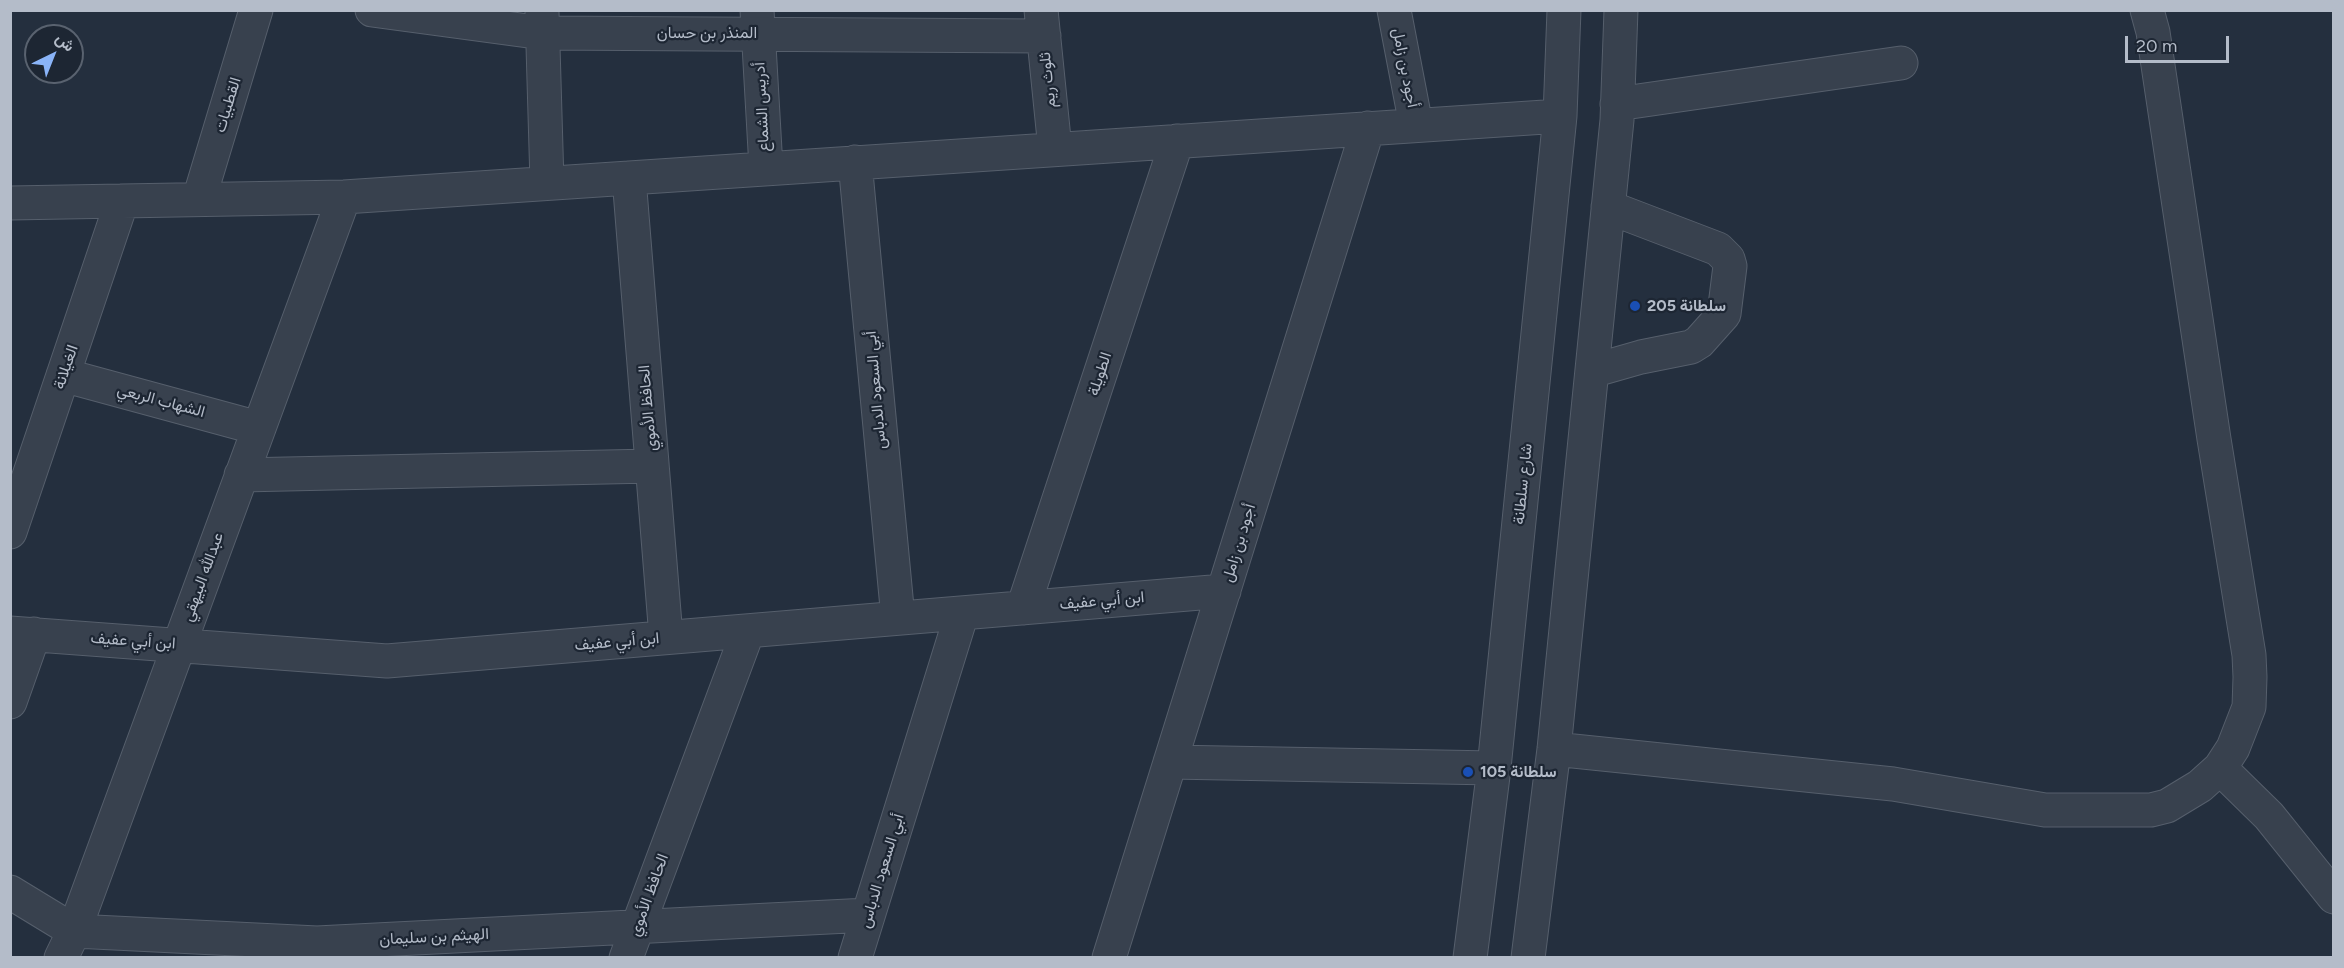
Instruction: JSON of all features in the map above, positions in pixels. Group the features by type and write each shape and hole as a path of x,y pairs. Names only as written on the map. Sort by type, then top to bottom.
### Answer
{"street":[{"name":"القطبيات","path":"199,199 256,10"},
{"name":"المنذر بن حسان","path":"372,10 542,22 1043,23"},
{"name":"أجود بن زامل","path":"1394,10 1416,126"},
{"name":"شارع سلطانة","path":"1470,957 1494,768 1560,116 1564,10"},
{"path":"1528,957 1554,749 1592,371 1617,104 1621,10"},
{"path":"1554,749 1893,784 2045,810 2151,810 2167,806 2200,786 2220,768 2234,748 2248,707 2249,655 2212,428 2153,32 2147,10"},
{"path":"542,22 547,183"},
{"name":"أدريس الشماع","path":"757,22 766,168"},
{"name":"ثلوث ريم","path":"1043,23 1055,149"},
{"path":"1617,104 1900,63"},
{"path":"10,203 344,197 1560,116"},
{"name":"أجود بن زامل","path":"1109,957 1368,129"},
{"name":"الطويلة","path":"1023,608 1177,141"},
{"name":"أبي السعود الدباس","path":"855,162 898,618"},
{"name":"الحافظ الأموي","path":"629,178 666,638"},
{"name":"عبدالله البيهقي","path":"68,944 344,197"},
{"name":"الغيلانة","path":"10,532 122,201"},
{"path":"1592,371 1641,357 1691,347 1699,342 1724,314 1730,266 1728,259 1718,249 1608,207"},
{"name":"الشهاب الربعي","path":"63,375 258,428"},
{"path":"241,475 652,466"},
{"name":"ابن أبي عفيف","path":"22,634 387,661 1224,591"},
{"name":"أبي السعود الدباس","path":"855,957 962,613"},
{"name":"الحافظ الأموي","path":"626,957 748,631"},
{"path":"10,702 22,634"},
{"path":"1170,762 1494,768"},
{"path":"2220,768 2269,816 2334,897"},
{"name":"الهيثم بن سليمان","path":"10,892 68,944 315,950 638,927 868,915"}],"place":[{"name":"سلطانة 205","path":"1635,306"},
{"name":"سلطانة 105","path":"1468,772"}]}
